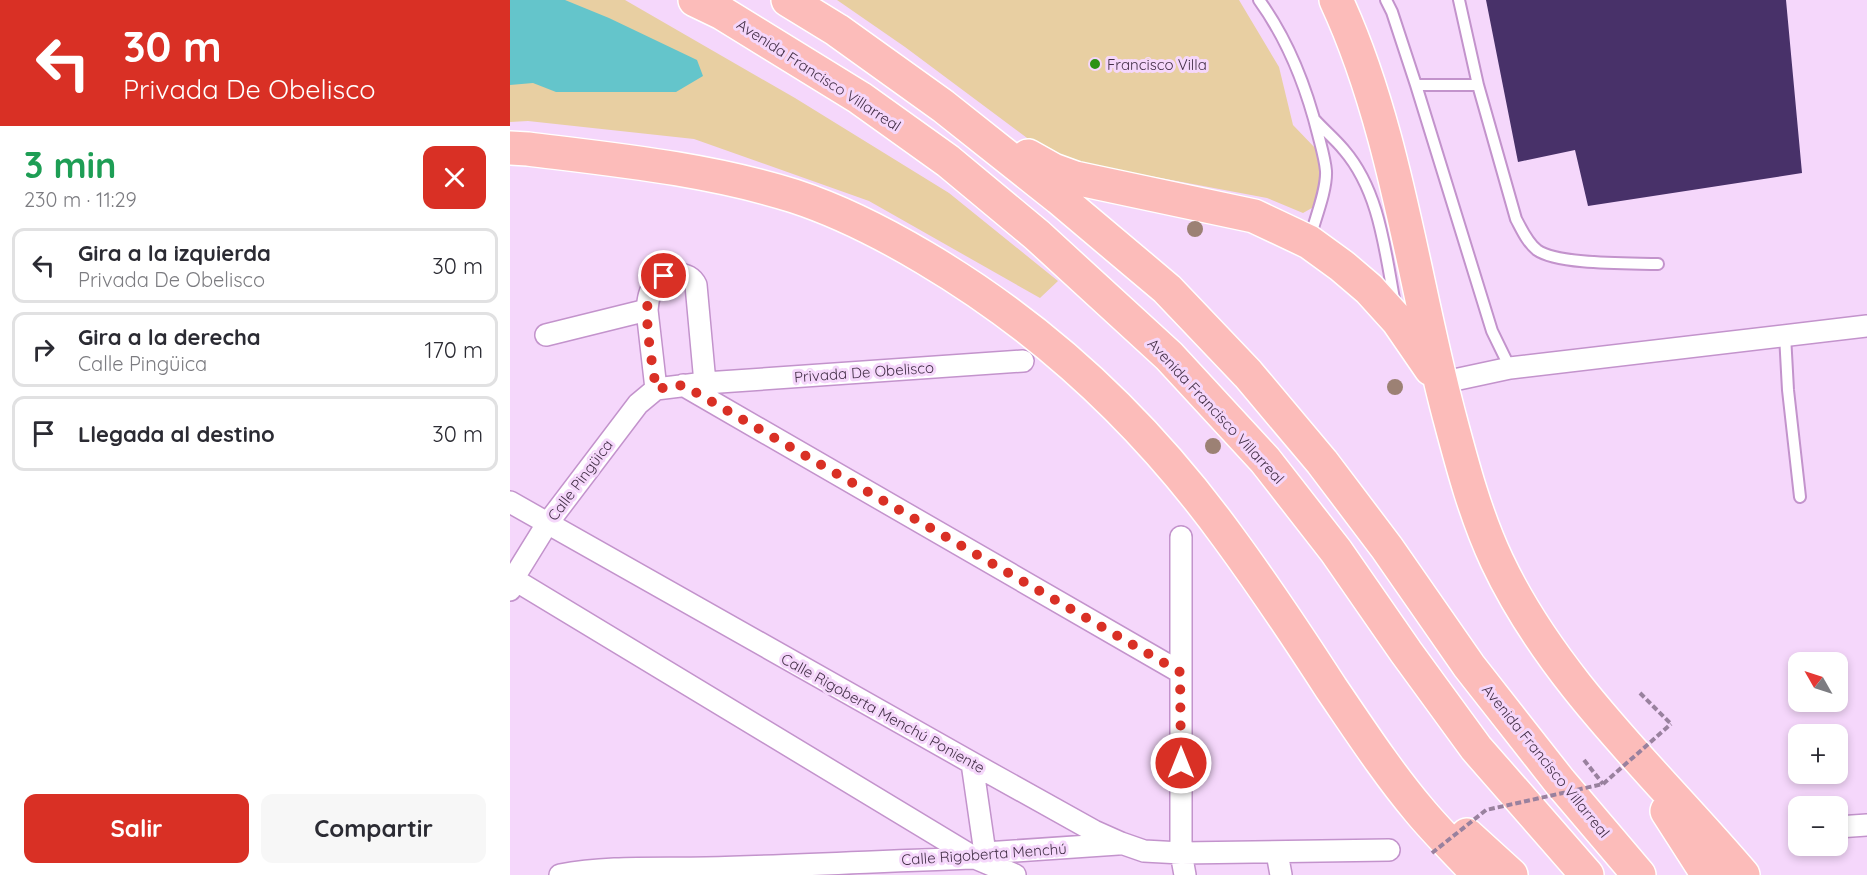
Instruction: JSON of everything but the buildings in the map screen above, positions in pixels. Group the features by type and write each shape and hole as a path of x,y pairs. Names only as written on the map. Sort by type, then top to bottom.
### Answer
{"highway":[{"name":"Avenida Francisco Villarreal","path":"695,0 722,13 860,98 948,160 1037,235 1169,356 1265,460 1336,551 1476,748 1587,875"},
{"name":"Avenida Francisco Villarreal","path":"788,0 837,30 943,106 1059,198 1167,289 1248,374 1323,462 1387,548 1469,666 1560,782 1639,875"},
{"path":"1336,0 1352,34 1382,131 1440,383 1467,484 1496,559 1524,614 1555,658 1629,749 1695,819 1743,875"},
{"path":"943,106 1053,170 1114,187 1254,216 1309,242 1369,289 1398,321 1440,383"},
{"path":"510,148 528,148 655,165 719,176 796,197 880,231 968,283 1052,346 1107,396 1167,460 1226,534 1371,746 1420,811 1479,875"},
{"path":"1371,746 1511,875"},
{"path":"1629,749 1708,875"}],"street":[{"path":"687,274 693,278 696,285 705,383 656,389 647,310 651,290 664,276 687,274"},
{"path":"546,335 647,310"},
{"path":"1440,383 1510,368 1867,326"},
{"name":"Privada De Obelisco","path":"705,383 1023,361"},
{"path":"683,385 1180,672"},
{"name":"Calle Pingüica","path":"511,582 547,524 638,404 656,389"},
{"name":"Calle Rigoberta Menchú Poniente","path":"510,502 972,763 1094,831 1121,843 1144,851 1181,853 1389,850"},
{"path":"1181,537 1181,853 1185,875"},
{"path":"511,582 1015,875"},
{"path":"972,763 980,855"},
{"path":"1848,826 1867,825"},
{"name":"Calle Rigoberta Menchú","path":"560,875 614,868 705,871 980,855 1121,843"},
{"path":"1277,853 1281,875"}],"lane":[{"path":"1259,0 1273,20 1294,59 1314,119 1326,172 1309,242"},
{"path":"1386,0 1416,85 1492,331 1510,368"},
{"path":"1459,0 1478,85 1516,219 1527,239 1538,250 1556,258 1658,264"},
{"path":"1416,85 1478,85"},
{"path":"1314,119 1346,151 1367,187 1379,223 1398,321"},
{"path":"1785,335 1788,390 1800,497"}],"path":[{"path":"1432,853 1486,810 1603,784 1671,724 1640,693"},
{"path":"1584,760 1603,784"}],"shaded area":[{"path":"510,0 625,0 795,98 949,193 1058,281 1040,298 869,201 694,139 528,121 510,122"},
{"path":"510,0 565,0 609,18 697,60 703,76 676,92 556,92 533,83 510,85"},
{"path":"837,0 1239,0 1279,67 1293,125 1317,150 1322,177 1319,204 1303,213 1267,198 1054,158 905,47"}],"place":[{"name":"Francisco Villa","path":"1095,64"}],"route":[{"path":"664,276 651,290 647,310 656,389 683,385 1180,672 1181,763"}]}
